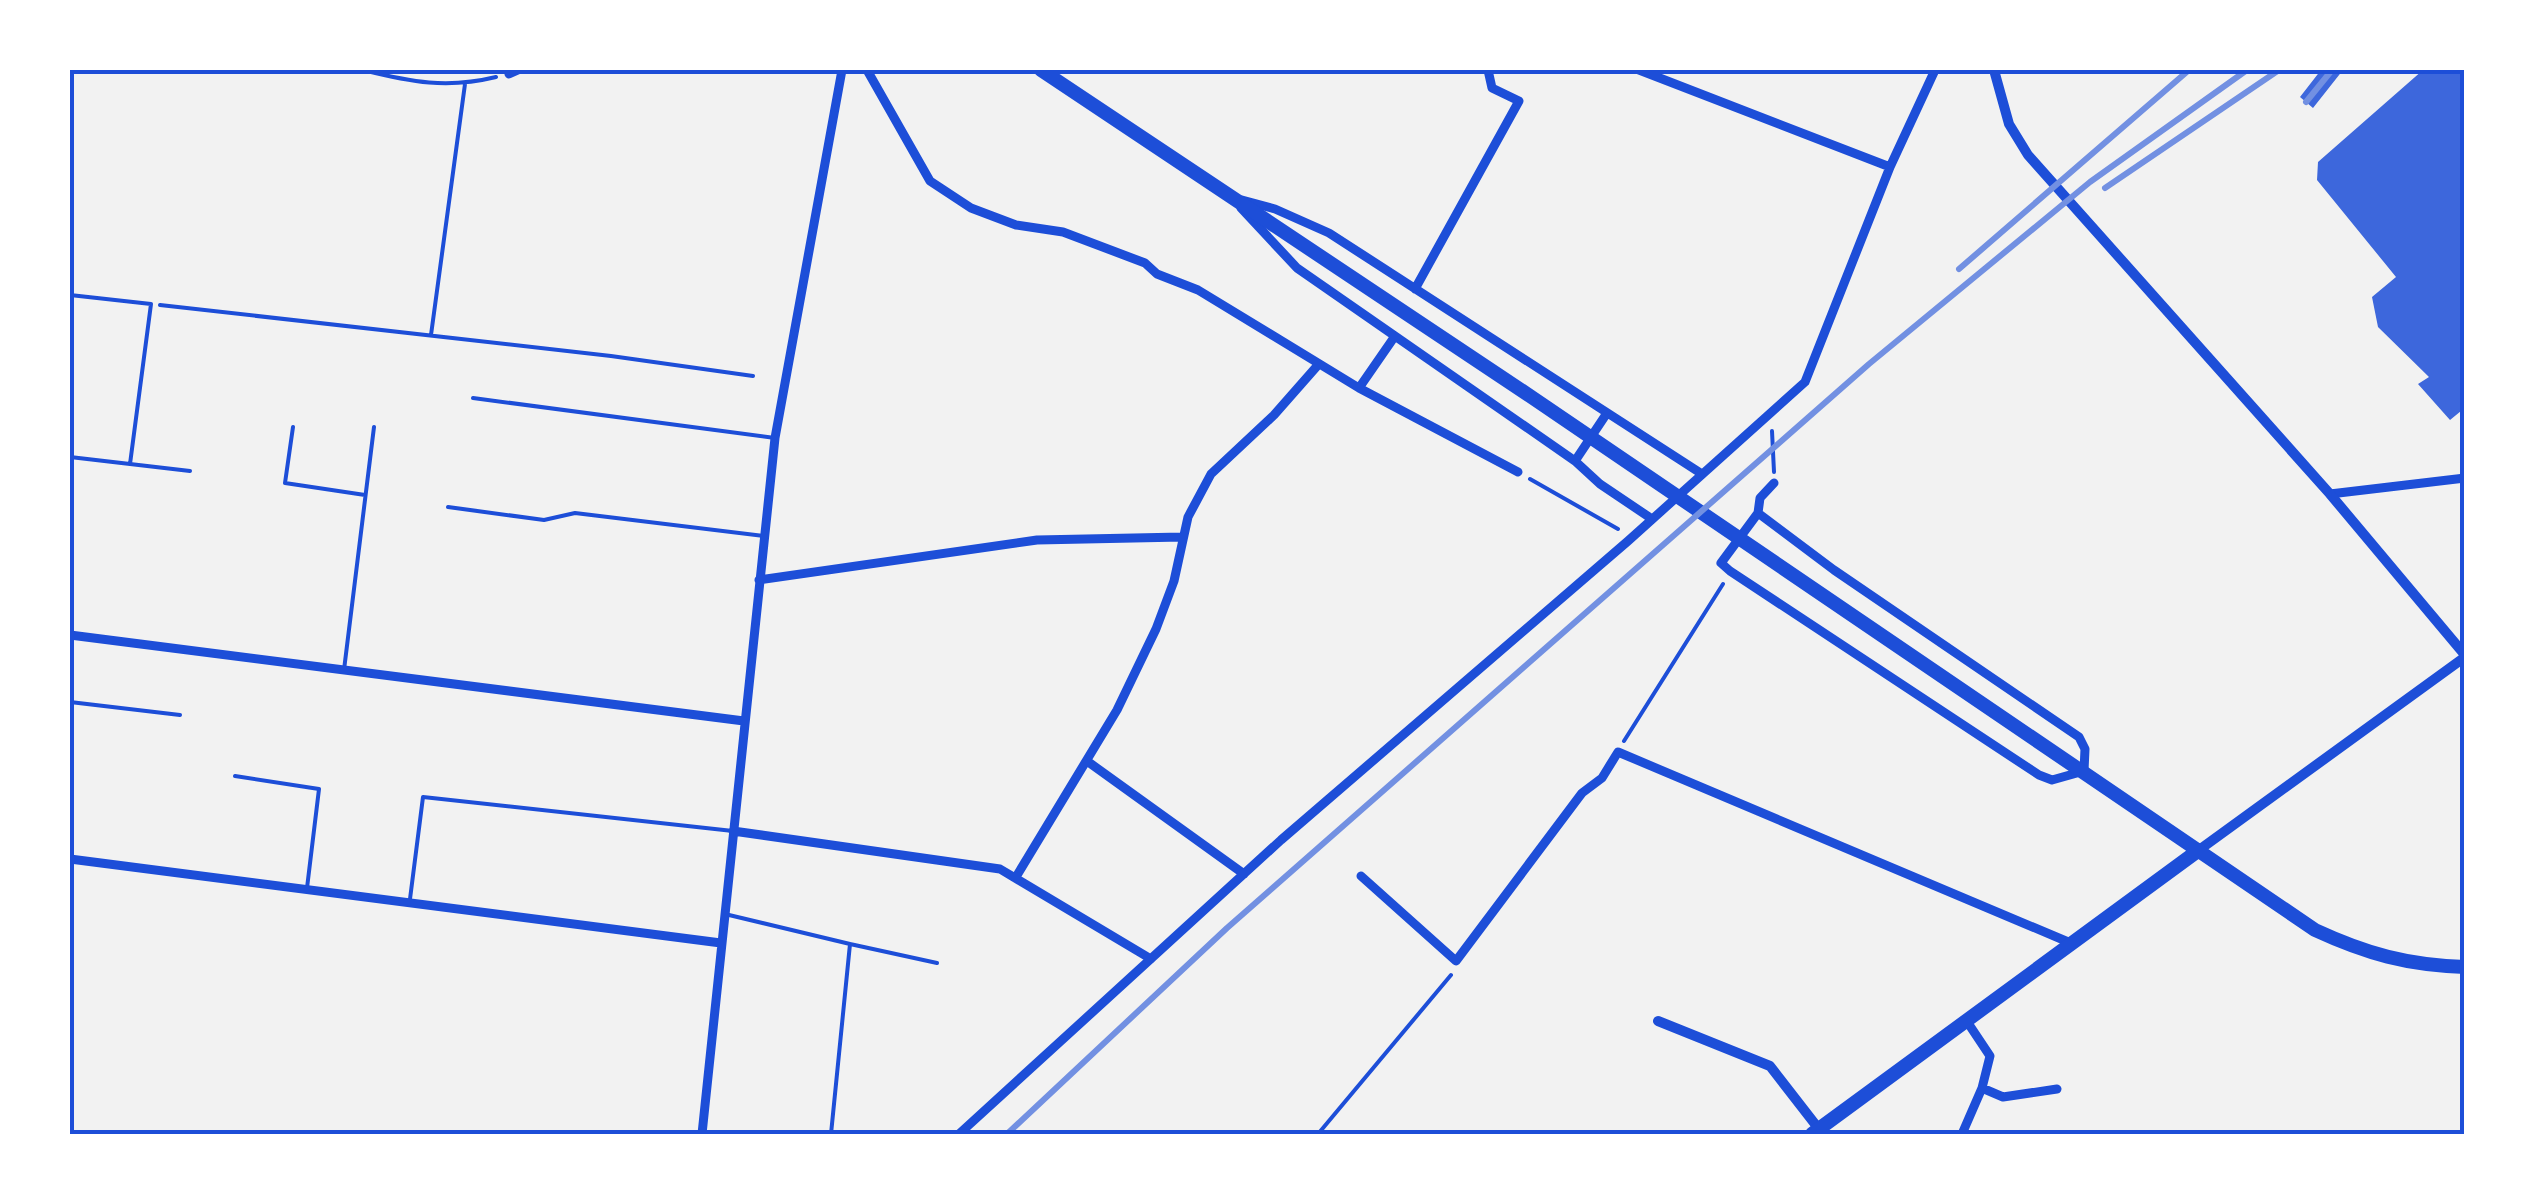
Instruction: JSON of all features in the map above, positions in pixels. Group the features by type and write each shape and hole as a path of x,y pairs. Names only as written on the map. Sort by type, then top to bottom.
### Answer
{"main road":[{"path":"1041,70 1530,396 2315,930 2360,951 2406,963 2465,967"},
{"path":"1818,1132 2199,850"}],"street":[{"path":"702,1134 775,438 842,70"},
{"path":"867,70 930,181 971,208 1016,225 1062,232 1145,263 1156,274 1198,290 1360,388 1518,472"},
{"path":"1415,289 1520,101 1492,88 1488,70"},
{"path":"1639,70 1890,167"},
{"path":"958,1134 1244,874 1805,382 1890,167 1935,70"},
{"path":"1994,70 2008,124 2028,155 2330,494 2465,656 2199,850"},
{"path":"1234,198 1275,208 1329,234 1702,474"},
{"path":"1234,198 1297,268 1652,519"},
{"path":"1360,388 1395,336"},
{"path":"1016,877 1117,710 1156,630 1174,582 1188,517 1211,474 1274,416 1318,364"},
{"path":"1575,461 1607,414"},
{"path":"2330,494 2465,478"},
{"path":"1758,513 1834,570 2079,738 2085,750 2084,771 2052,780 2040,775 1721,563 1758,513 1760,498 1774,483"},
{"path":"759,580 1038,540 1182,537"},
{"path":"70,635 744,720"},
{"path":"1360,876 1456,961 1582,794 1602,778 1618,752 2073,944"},
{"path":"1087,761 1244,874"},
{"path":"733,831 1000,869 1150,959"},
{"path":"70,858 721,943"},
{"path":"1962,1134 1982,1088 1990,1056 1966,1020"},
{"path":"1658,1021 1770,1066 1818,1132"},
{"path":"1982,1088 2004,1098 2057,1089"}],"lane":[{"path":"70,295 151,304 130,464"},
{"path":"473,398 775,438"},
{"path":"293,427 285,483 365,495"},
{"path":"344,670 374,427"},
{"path":"70,456 190,471"},
{"path":"448,508 544,520 576,513 764,536"},
{"path":"70,702 180,715"},
{"path":"235,776 319,789 307,890"},
{"path":"409,903 422,796 733,831"},
{"path":"724,914 937,963"},
{"path":"831,1134 850,944"}],"path":[{"path":"363,70 416,84 465,84 513,72"},
{"path":"431,336 465,84"},
{"path":"151,304 753,376"},
{"path":"1772,412 1774,483"},
{"path":"1518,472 1614,525 1628,541"},
{"path":"1618,752 1730,571"},
{"path":"1318,1134 1450,978 1456,961"}],"building":[{"path":"2321,70 2343,70 2313,108 2300,97"},
{"path":"2423,70 2465,70 2465,417 2461,411 2450,420 2418,384 2429,377 2378,327 2372,297 2396,277 2317,180 2318,162"}],"railway":[{"path":"1959,269 2189,70"},
{"path":"1007,1134 1227,928 1869,364 2090,182 2247,70"},
{"path":"2105,188 2279,70"},
{"path":"2306,102 2332,70"}]}
